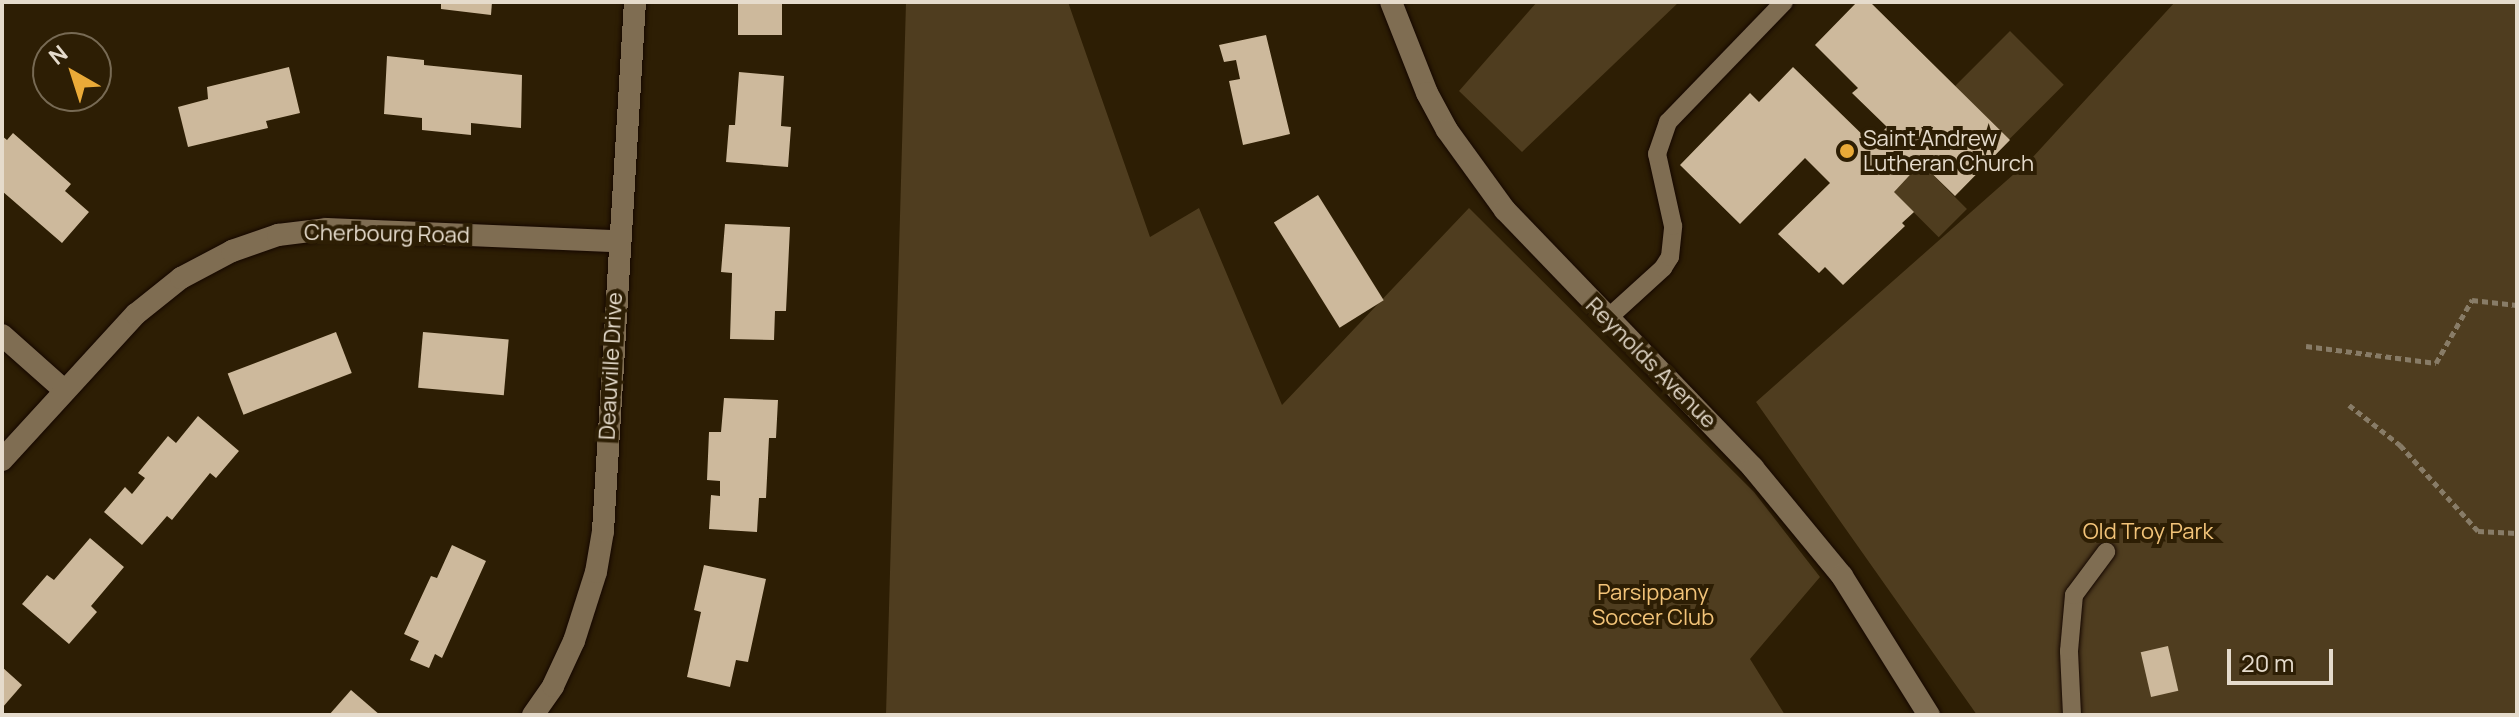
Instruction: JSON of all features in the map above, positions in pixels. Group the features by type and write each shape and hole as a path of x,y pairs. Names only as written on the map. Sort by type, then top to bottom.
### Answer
{"street":[{"name":"Deauville Drive","path":"533,715 553,686 574,641 596,572 603,531 618,241 635,2"},
{"name":"Reynolds Avenue","path":"1391,2 1427,93 1447,130 1505,210 1742,456 1809,535 1842,576 1929,715"},
{"name":"Cherbourg Road","path":"2,460 136,314 181,278 232,251 278,235 326,229 618,241"},
{"path":"2,335 64,390"}],"lane":[{"path":"1607,319 1663,268 1670,257 1673,226 1657,154 1668,122 1784,2"},
{"path":"2072,715 2069,651 2074,595 2106,552"}],"path":[{"path":"2306,346 2436,363 2472,300 2517,305"},
{"path":"2349,405 2400,445 2478,531 2517,533"}],"green space":[{"name":"Parsippany Soccer Club","path":"906,2 1068,2 1150,237 1199,208 1282,405 1469,208 1754,492 1820,577 1750,659 1785,715 886,715"},
{"path":"1537,2 1679,2 1522,152 1459,91"},
{"name":"Old Troy Park","path":"2175,2 2517,2 2517,715 1977,715 1756,402 2031,159"},
{"path":"2010,31 2064,85 2009,140 1955,86"},
{"path":"1921,163 1967,209 1939,237 1893,191"}],"building":[{"path":"441,2 492,2 491,15 441,9"},
{"path":"738,2 782,2 782,35 738,35"},
{"name":"Saint Andrew Lutheran Church","path":"1857,2 1870,2 2010,140 1955,196 1921,163 1894,192 1914,212 1902,223 1905,226 1843,285 1825,267 1819,273 1778,234 1830,183 1805,158 1740,224 1680,165 1750,93 1759,102 1793,67 1871,143 1887,127 1852,93 1858,88 1815,45"},
{"path":"1266,35 1290,134 1243,145 1229,81 1240,79 1236,60 1224,62 1219,45"},
{"path":"387,56 424,60 424,65 522,75 521,128 471,123 471,135 422,130 422,118 384,114"},
{"path":"289,67 300,113 266,121 268,128 188,147 178,107 208,99 207,87"},
{"path":"739,72 784,76 781,126 791,127 788,167 726,162 729,125 735,125"},
{"path":"13,133 71,184 65,191 89,212 62,243 2,191 2,136 7,140"},
{"path":"1318,195 1384,300 1340,328 1274,223"},
{"path":"725,224 790,227 786,311 775,311 774,340 730,339 732,273 721,272"},
{"path":"336,332 352,373 243,415 228,374"},
{"path":"423,332 509,339 504,395 418,388"},
{"path":"724,398 778,400 776,438 769,438 766,498 759,498 757,532 709,529 711,495 720,496 720,481 707,480 709,432 721,432"},
{"path":"198,416 239,451 216,478 210,473 172,520 167,516 142,545 104,512 125,487 132,494 145,478 138,473 168,436 176,443"},
{"path":"90,538 124,567 91,606 97,612 69,644 22,604 47,575 54,580"},
{"path":"452,545 486,561 442,658 435,654 429,668 410,660 419,641 404,634 431,576 437,578"},
{"path":"704,565 766,579 748,662 736,660 730,687 687,677 701,612 694,610"},
{"path":"2168,646 2178,691 2151,697 2141,652"},
{"path":"2,667 22,685 2,708"},
{"path":"351,690 380,715 329,715"}],"place":[{"name":"Saint Andrew Lutheran Church","path":"1847,151"}]}
